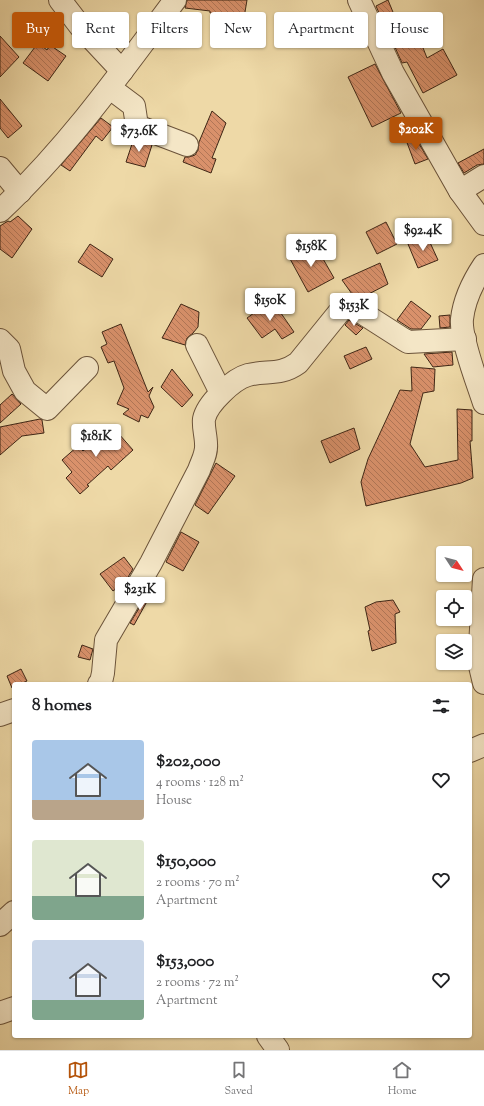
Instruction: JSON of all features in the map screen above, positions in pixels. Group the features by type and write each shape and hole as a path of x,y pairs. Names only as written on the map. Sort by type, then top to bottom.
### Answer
{"street":[{"path":"60,0 80,26 134,106 137,126 187,145"},
{"path":"0,211 20,192 74,133 116,80 175,0"},
{"path":"359,0 393,73 460,191 484,224"},
{"path":"0,168 20,192"},
{"path":"460,191 484,176"},
{"path":"482,273 466,301 462,320 465,339 484,403"},
{"path":"101,682 106,640 150,563 199,470 206,454 204,419 213,402 222,393 231,385 249,375 287,370 294,366 345,305 353,307 408,342 465,339"},
{"path":"0,340 9,349 14,371 25,391 47,409 87,368"},
{"path":"197,345 222,393"},
{"path":"484,579 479,662 484,683"},
{"path":"0,715 12,711"},
{"path":"472,750 484,745"},
{"path":"0,925 12,914"},
{"path":"0,1013 12,1009"},
{"path":"269,1038 278,1050"}],"building":[{"path":"187,0 247,0 245,12 210,12 185,8"},
{"path":"388,0 393,12 379,12 376,6"},
{"path":"0,36 19,57 0,77"},
{"path":"34,48 44,48 47,50 48,48 54,48 66,56 48,81 23,63"},
{"path":"395,48 423,48 427,58 443,49 457,75 423,93 407,62 402,63"},
{"path":"375,64 401,113 372,127 348,77"},
{"path":"0,99 22,126 8,138 0,128"},
{"path":"212,111 226,123 212,158 216,159 211,173 183,162 185,157 195,155 198,150 199,142"},
{"path":"101,118 113,127 102,141 96,136 70,171 61,165"},
{"path":"415,137 428,159 415,164 406,140"},
{"path":"134,138 152,145 145,167 126,162"},
{"path":"484,149 484,164 477,165 464,173 458,163"},
{"path":"18,216 32,229 12,258 0,249 0,226 8,221 10,222"},
{"path":"386,222 397,244 377,254 366,232"},
{"path":"427,236 438,260 418,268 408,244"},
{"path":"314,243 334,278 308,292 289,257"},
{"path":"90,244 113,259 102,277 78,262"},
{"path":"380,263 388,284 361,298 352,294 342,280"},
{"path":"411,301 431,316 421,329 411,329 397,320"},
{"path":"268,303 273,309 276,306 294,332 282,339 275,329 262,338 247,318"},
{"path":"181,304 199,312 198,327 187,338 185,345 162,338"},
{"path":"450,315 450,327 440,328 439,316"},
{"path":"349,320 363,328 356,335 345,325"},
{"path":"121,324 148,392 153,387 149,396 154,407 148,418 141,415 139,422 123,414 129,409 117,404 124,388 114,361 108,363 101,347 107,344 102,332"},
{"path":"366,347 372,359 350,369 344,356"},
{"path":"452,352 453,365 433,367 424,354"},
{"path":"411,367 435,369 434,391 423,393 410,444 425,467 458,460 457,409 472,410 472,441 470,441 473,478 461,483 366,506 361,482 368,459 400,390 412,391"},
{"path":"172,369 193,395 182,407 161,387"},
{"path":"12,394 21,404 0,423 0,405"},
{"path":"40,419 42,420 44,433 22,436 0,455 0,427"},
{"path":"111,425 133,450 111,470 108,466 87,485 89,486 80,494 66,478 72,472 62,460 78,446 83,451"},
{"path":"354,428 360,449 330,463 321,441"},
{"path":"216,463 235,476 208,514 195,505"},
{"path":"181,532 199,542 183,571 166,562"},
{"path":"124,557 133,569 125,582 113,591 100,574"},
{"path":"147,595 150,596 134,625 130,623"},
{"path":"393,600 400,612 395,614 396,643 372,651 368,631 370,630 365,607 376,602"},
{"path":"82,645 93,649 90,660 78,657"},
{"path":"21,669 27,681 12,682 12,688 7,676"}]}
